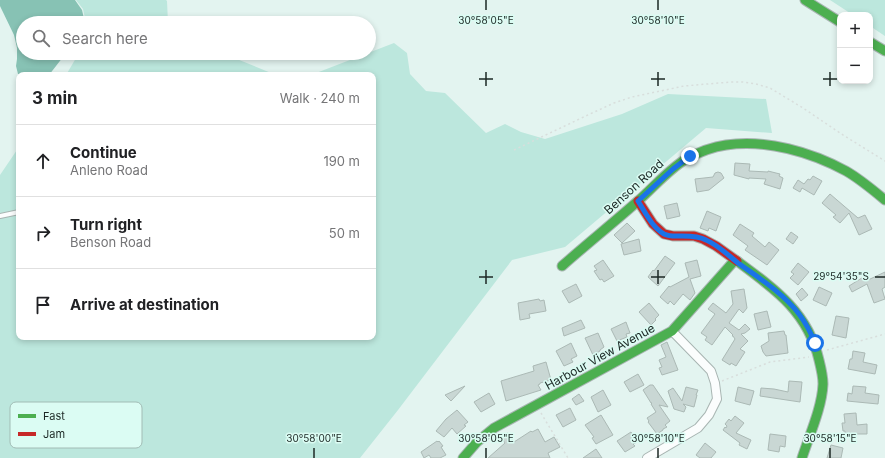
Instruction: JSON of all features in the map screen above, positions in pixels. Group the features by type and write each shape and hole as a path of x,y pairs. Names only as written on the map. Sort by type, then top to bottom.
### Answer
{"street":[{"path":"805,0 837,20"},
{"path":"873,44 885,51"},
{"name":"Benson Road","path":"562,266 673,169 690,156 710,148 732,144 752,144 778,147 800,152 820,159 847,172 885,200"},
{"path":"638,201 653,224 665,234 706,239 784,298 799,314 811,333 819,354 823,384 820,404 802,458"},
{"name":"Harbour View Avenue","path":"463,458 482,436 494,428 672,331 735,260"},
{"path":"647,458 698,428 709,415 717,399 715,383 711,371 672,331"}],"lane":[{"path":"0,216 16,213"}],"path":[{"path":"514,150 596,111 632,97 684,86 743,82 770,88 885,160"},
{"path":"715,383 770,362 811,356 826,350 885,334"},
{"path":"536,405 568,458"}],"shaded area":[{"path":"0,0 75,0 82,10 83,16 16,16 16,44 14,35 0,6"},
{"path":"76,0 166,0 168,16 84,16 83,9"},
{"path":"830,0 885,0 885,36 873,28 873,12 848,12"},
{"path":"394,43 407,53 410,74 426,91 445,93 486,133 505,124 521,132 545,139 622,114 668,94 766,99 772,133 706,128 565,247 512,260 360,458 0,458 0,175 16,151 16,340 376,340 376,72 319,72 350,60 376,60 376,50"},
{"path":"17,60 61,60 51,72 18,72"},
{"path":"75,60 239,60 269,72 68,72"}],"building":[{"path":"735,163 750,164 749,171 768,171 780,174 779,176 783,178 780,189 764,184 766,179 749,179 734,175"},
{"path":"715,173 721,173 724,178 709,190 697,192 695,179 713,177"},
{"path":"813,176 822,181 814,195 802,188 800,192 793,188 798,180 804,184"},
{"path":"830,194 858,218 865,215 872,229 859,235 849,213 840,223 833,217 836,215 822,203"},
{"path":"677,203 680,216 667,219 664,206"},
{"path":"707,211 721,217 716,231 709,228 708,231 700,228"},
{"path":"627,223 635,231 622,243 614,235"},
{"path":"740,224 754,233 752,236 765,247 769,242 779,250 767,265 745,250 748,246 733,235"},
{"path":"791,232 798,237 793,244 786,239"},
{"path":"639,239 641,251 624,255 621,244"},
{"path":"665,256 675,263 658,286 648,277"},
{"path":"603,260 614,276 604,282 602,279 600,280 594,271 597,270 594,266"},
{"path":"697,260 701,276 690,279 695,293 690,300 683,294 674,305 670,301 668,304 660,297 669,286 670,287 689,277 685,263"},
{"path":"798,263 809,272 798,285 790,278 794,274 791,272"},
{"path":"885,272 885,287 882,289 885,299 874,303 867,284 852,292 849,286 865,276 868,280"},
{"path":"576,284 582,296 569,303 562,291"},
{"path":"819,287 832,293 826,306 813,300"},
{"path":"802,288 808,295 801,301 796,294"},
{"path":"744,289 747,308 743,313 739,309 729,323 739,330 745,324 750,329 741,334 748,341 740,349 745,352 736,366 731,363 730,365 722,360 735,339 725,327 712,345 705,340 707,337 701,333 715,314 708,309 713,303 726,313 733,304 731,291"},
{"path":"539,299 540,301 544,300 546,311 529,314 530,318 520,320 518,303"},
{"path":"649,303 659,315 651,325 639,312"},
{"path":"767,311 771,327 758,330 754,314"},
{"path":"836,316 849,318 846,338 832,335"},
{"path":"581,320 585,328 564,336 562,328"},
{"path":"626,322 630,333 626,334 627,337 617,341 611,329"},
{"path":"784,331 786,335 788,353 766,356 761,346 769,341 768,333"},
{"path":"598,333 604,347 593,355 585,338"},
{"path":"667,342 678,370 662,375 659,368 662,367 659,360 666,357 661,345"},
{"path":"571,343 577,356 571,359 573,362 564,366 556,351"},
{"path":"853,351 865,353 863,362 877,365 875,374 848,369"},
{"path":"546,362 551,380 538,385 541,390 506,401 501,381 534,371 533,366"},
{"path":"638,374 644,385 630,392 624,382"},
{"path":"789,381 802,382 800,402 760,396 761,388 788,392"},
{"path":"650,385 653,385 668,407 659,405 670,421 665,425 667,427 657,434 648,422 649,421 647,418 656,412 643,390"},
{"path":"465,386 451,401 445,395"},
{"path":"853,386 866,387 865,393 879,395 878,404 847,401 848,393 852,394"},
{"path":"686,387 698,390 694,407 683,404 686,407 684,412 674,409 668,391 673,388 682,401"},
{"path":"738,387 754,391 750,405 735,401"},
{"path":"603,390 611,405 598,412 591,397"},
{"path":"489,393 495,404 481,412 474,402"},
{"path":"579,394 584,401 576,405 572,399"},
{"path":"570,408 576,420 563,427 556,415"},
{"path":"457,410 468,422 464,425 466,426 457,434 452,428 444,437 436,431 446,419"},
{"path":"856,413 857,425 867,424 867,434 845,436 842,423 845,423 844,414"},
{"path":"601,415 613,435 596,444 592,438 594,437 585,425"},
{"path":"735,416 744,423 736,433 751,440 747,449 739,445 740,443 723,430 725,427 726,428 727,426 725,424 729,419 731,421"},
{"path":"538,429 545,442 554,437 560,447 548,453 550,458 488,458 505,443 501,437 508,433 514,442 531,431 532,432"},
{"path":"631,432 637,442 633,444 635,446 625,452 617,441"},
{"path":"770,434 786,436 785,447 780,446 779,452 768,450"},
{"path":"439,441 443,446 441,447 446,455 440,458 431,458 429,455 424,458 421,452"},
{"path":"705,443 716,452 711,458 700,458 696,455"},
{"path":"831,445 843,448 841,458 827,458"},
{"path":"596,449 602,458 583,458"}],"traffic: fast":[{"path":"805,0 837,20"},
{"path":"873,44 885,51"},
{"path":"562,266 638,201 679,163 711,148 726,145 757,144 803,153 846,171 885,200"},
{"path":"463,458 477,442 494,428 672,331 735,260"},
{"path":"737,261 777,292 788,303 807,328 814,343 819,360 823,384 818,412 802,458"}],"traffic: jam":[{"path":"638,201 653,224 664,234 673,236 694,236 703,239 737,261"}],"route":[{"path":"690,156 673,169 638,201 646,215 653,224 665,234 706,239 721,249 784,298 799,314 811,333 815,343"}]}
